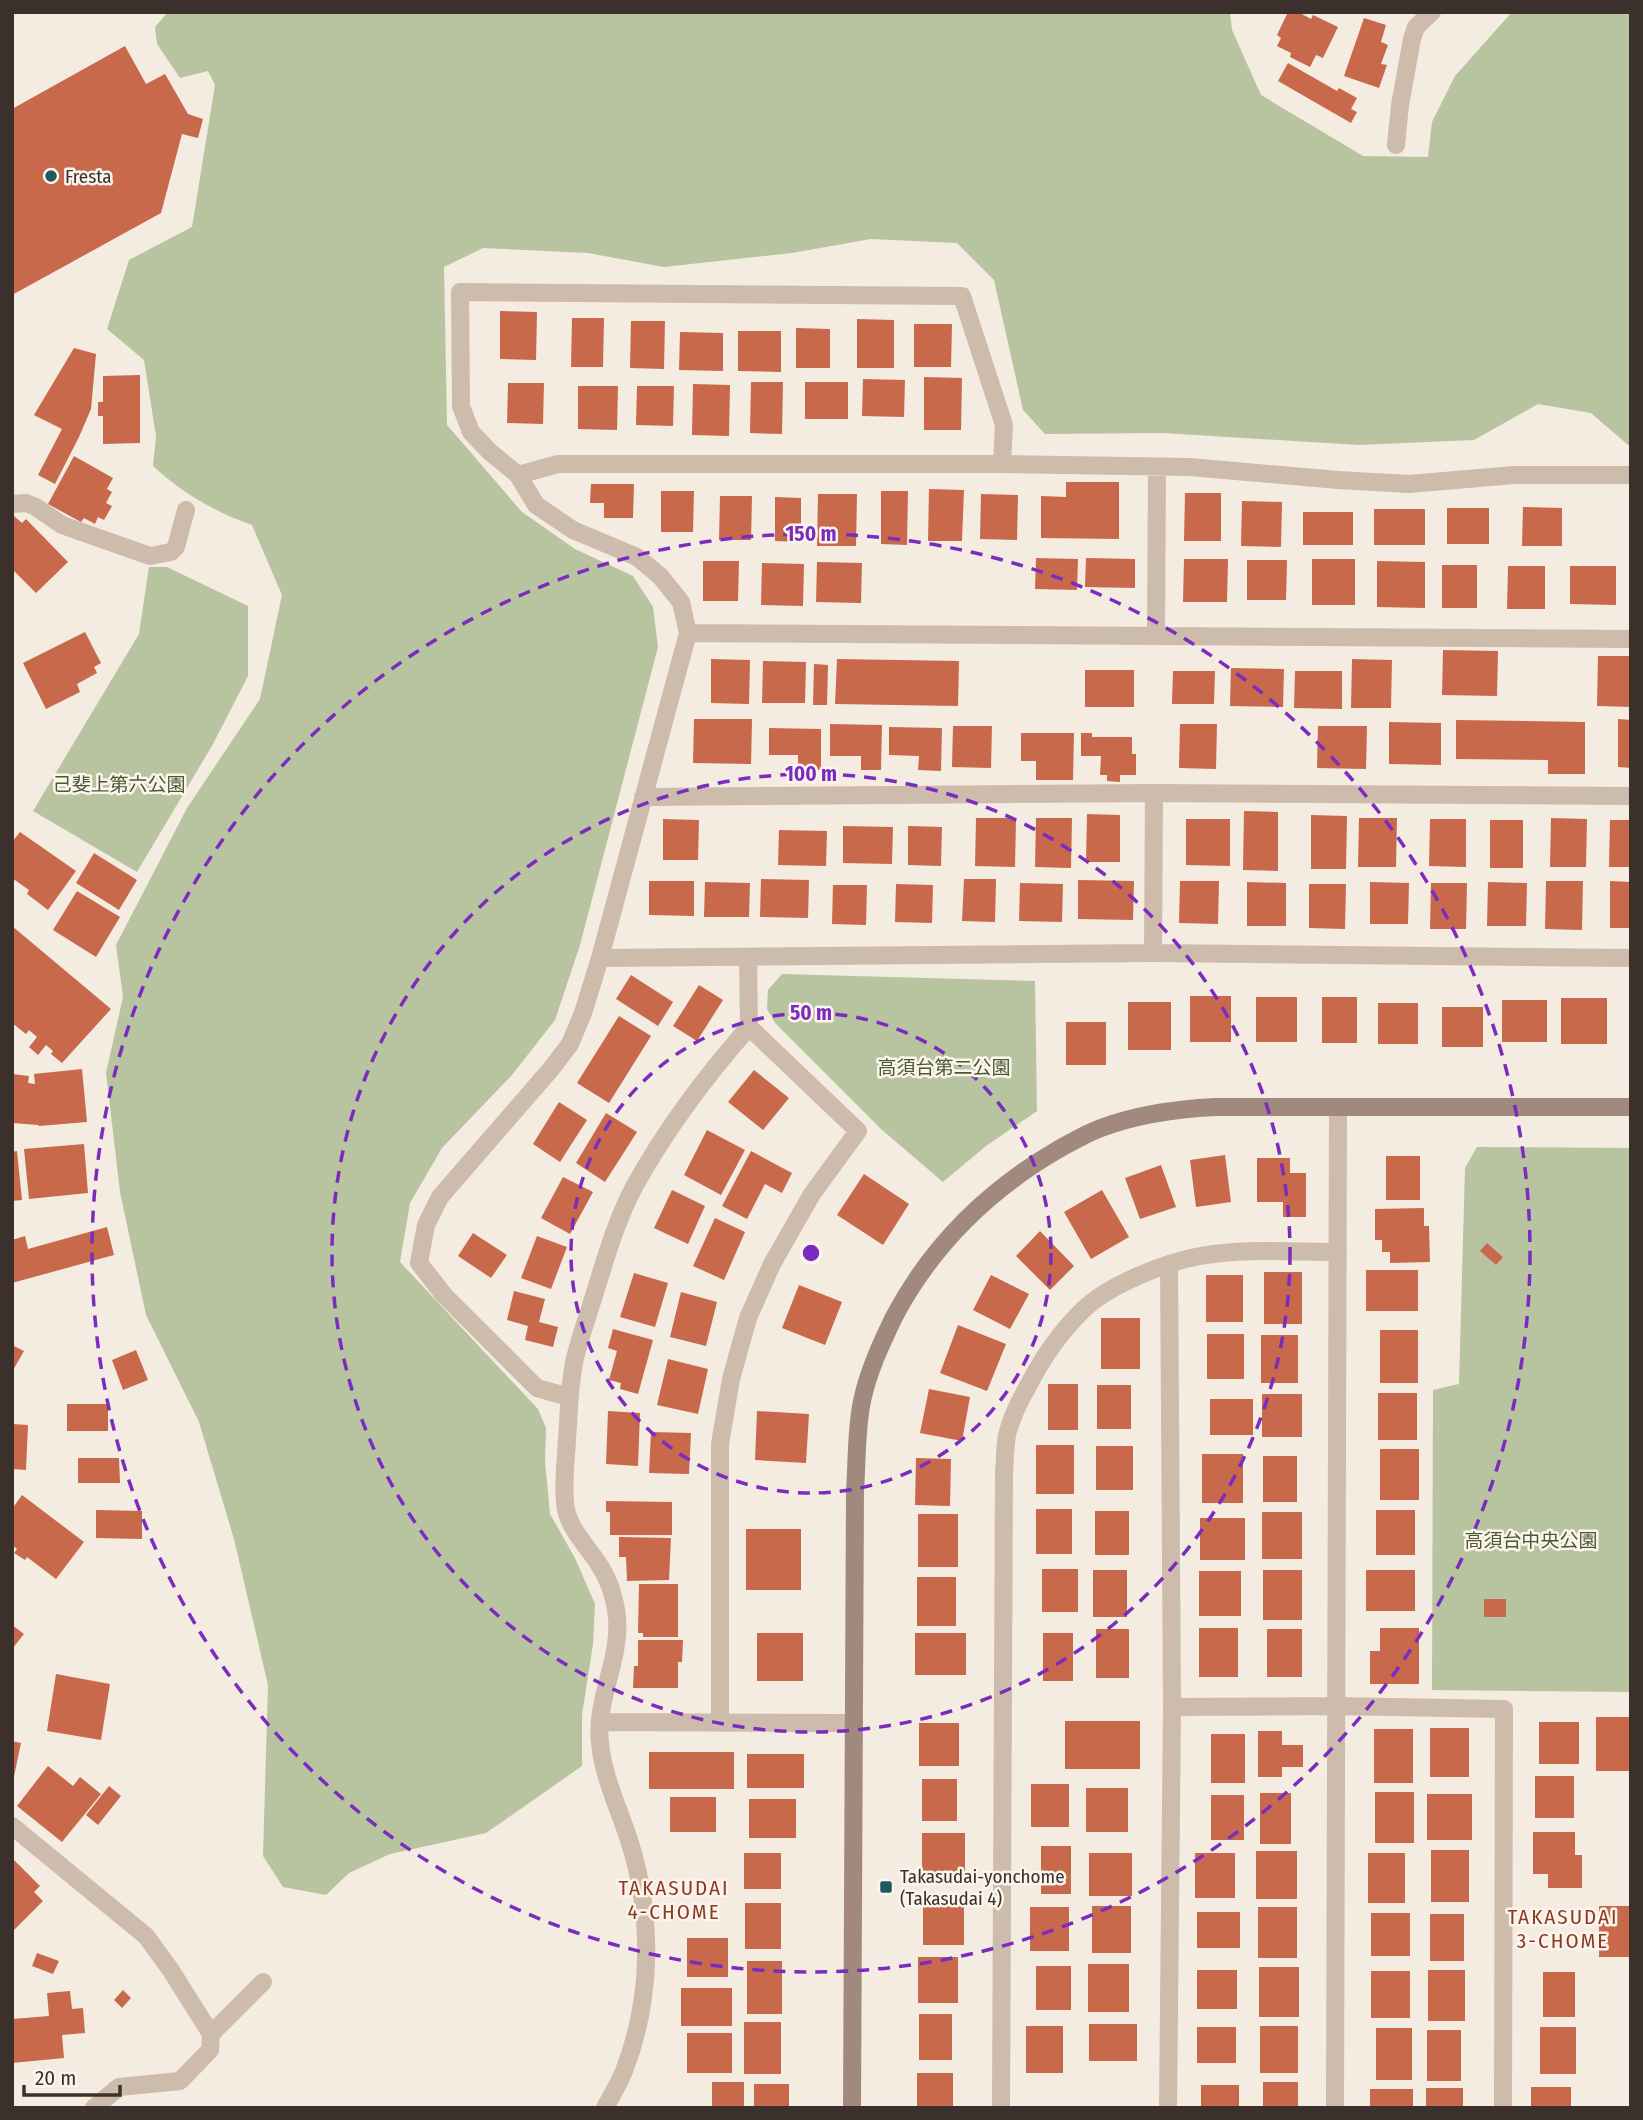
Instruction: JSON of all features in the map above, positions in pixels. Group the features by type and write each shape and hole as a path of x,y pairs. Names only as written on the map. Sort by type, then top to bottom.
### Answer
{"street":[{"path":"1396,145 1412,39 1416,27 1432,12"},
{"path":"569,1397 537,1388 444,1295 419,1262 426,1225 440,1197 570,1044 600,958 688,633 681,602 660,576 637,557 573,530 536,505 518,475 489,452 471,432 461,406 460,292 962,296 1004,425 1002,464"},
{"path":"518,475 558,464 1002,464 1190,467 1409,484 1514,475 1631,475"},
{"path":"1156,636 1157,467"},
{"path":"12,504 26,503 62,525 150,556 163,555 176,547 186,510"},
{"path":"688,633 1631,639"},
{"path":"643,797 1154,793 1631,796"},
{"path":"1153,953 1154,793"},
{"path":"600,958 1153,953 1631,958"},
{"path":"605,2108 623,2074 636,2035 645,1984 646,1934 642,1889 600,1744 600,1722 614,1656 618,1621 615,1602 610,1584 571,1524 565,1505 564,1475 569,1397 574,1363 610,1244 632,1190 692,1095 749,1027 748,957"},
{"path":"720,1722 720,1444 731,1379 748,1318 772,1264 812,1194 858,1131 749,1027"},
{"path":"1335,2108 1338,1107"},
{"path":"852,2108 855,1491 862,1402 878,1349 924,1267 956,1228 994,1192 1028,1167 1100,1128 1136,1117 1180,1109 1631,1107"},
{"path":"1001,2108 1004,1485 1008,1433 1022,1396 1040,1363 1062,1334 1086,1307 1118,1287 1169,1264 1224,1252 1338,1252"},
{"path":"1168,2108 1172,1706 1169,1264"},
{"path":"1172,1706 1504,1709 1503,2108"},
{"path":"600,1722 853,1723"},
{"path":"12,1826 146,1936 211,2034 210,2050 180,2081 119,2087 94,2108"},
{"path":"211,2034 263,1982"}],"green space":[{"path":"168,12 1230,12 1232,30 1261,95 1363,156 1428,157 1432,122 1455,76 1512,12 1631,12 1631,445 1591,413 1538,404 1474,440 1359,445 1163,433 1045,434 1023,410 994,280 957,243 871,239 792,253 664,267 588,253 483,248 444,267 447,425 522,512 575,549 633,576 653,607 658,647 580,945 555,1020 512,1075 442,1148 410,1203 400,1262 538,1409 546,1428 545,1461 550,1514 575,1558 595,1604 593,1644 582,1715 582,1766 486,1833 390,1854 349,1873 326,1895 283,1887 263,1856 268,1685 234,1539 199,1422 146,1315 120,1192 106,1073 123,997 116,945 187,808 260,699 282,595 252,525 200,501 153,466 156,436 144,360 107,329 129,260 192,227 215,85 208,71 180,78 157,44 155,27"},
{"name":"己斐上第六公園","path":"149,567 167,567 248,606 248,676 213,744 137,872 33,811 139,634"},
{"name":"高須台第二公園","path":"782,974 1035,981 1037,1111 986,1146 943,1182 881,1129 775,1023 767,1009 768,990"},
{"name":"高須台中央公園","path":"1477,1147 1631,1148 1631,1692 1432,1690 1433,1390 1459,1384 1465,1168"}],"building":[{"path":"1288,12 1298,12 1311,19 1313,15 1338,27 1323,58 1316,55 1310,67 1290,57 1291,53 1277,46 1281,38 1277,35"},
{"path":"1364,18 1386,25 1381,42 1388,45 1381,64 1387,65 1379,88 1344,76"},
{"path":"125,46 146,84 165,74 188,114 203,119 198,138 182,134 161,213 12,295 12,109"},
{"path":"1288,63 1337,91 1339,88 1357,98 1351,109 1357,112 1351,123 1278,81"},
{"path":"500,311 537,312 536,360 500,359"},
{"path":"572,318 604,318 603,367 571,367"},
{"path":"857,319 894,320 894,368 857,368"},
{"path":"631,321 665,321 664,369 630,368"},
{"path":"914,324 952,324 951,367 914,367"},
{"path":"796,328 830,329 830,368 796,368"},
{"path":"738,331 781,331 781,372 738,371"},
{"path":"680,332 723,333 723,371 679,370"},
{"path":"74,348 96,354 91,409 55,484 38,475 62,429 34,415"},
{"path":"140,375 140,443 103,444 103,416 98,416 98,402 103,402 103,376"},
{"path":"924,377 962,378 961,430 924,430"},
{"path":"863,379 905,380 904,417 862,416"},
{"path":"751,382 783,382 782,434 750,433"},
{"path":"805,382 848,382 848,419 805,419"},
{"path":"508,383 544,383 543,424 507,423"},
{"path":"693,384 730,385 729,436 692,435"},
{"path":"578,386 618,386 617,430 578,429"},
{"path":"637,386 674,386 673,426 636,425"},
{"path":"74,456 113,478 107,489 112,492 106,503 112,506 104,520 98,517 95,524 84,518 81,522 48,504"},
{"path":"1066,482 1119,482 1119,539 1041,538 1041,496 1066,497"},
{"path":"591,484 634,484 633,518 604,518 604,503 590,503"},
{"path":"929,489 964,490 962,541 928,541"},
{"path":"661,491 694,491 693,532 661,532"},
{"path":"881,491 908,491 907,545 881,544"},
{"path":"1185,493 1221,493 1221,541 1184,541"},
{"path":"818,494 857,494 856,546 817,546"},
{"path":"981,494 1018,495 1017,540 980,539"},
{"path":"720,496 752,496 751,540 719,540"},
{"path":"775,497 801,498 801,542 775,541"},
{"path":"1242,501 1282,502 1281,547 1241,546"},
{"path":"1523,507 1562,508 1562,546 1522,546"},
{"path":"1447,508 1489,508 1489,544 1447,544"},
{"path":"1374,509 1425,509 1425,545 1374,545"},
{"path":"1303,512 1353,512 1353,545 1303,545"},
{"path":"14,516 22,523 26,519 68,562 36,593 12,569"},
{"path":"1036,558 1078,559 1077,590 1035,589"},
{"path":"1086,558 1135,559 1135,588 1085,587"},
{"path":"1184,559 1228,559 1227,602 1183,602"},
{"path":"1312,559 1355,559 1355,605 1312,605"},
{"path":"1247,560 1287,560 1286,600 1247,600"},
{"path":"703,561 739,561 738,601 703,601"},
{"path":"1377,561 1425,562 1425,608 1377,607"},
{"path":"817,562 862,563 861,603 816,602"},
{"path":"762,563 804,564 803,606 761,605"},
{"path":"1442,565 1477,565 1477,608 1442,608"},
{"path":"1508,566 1545,566 1545,609 1507,609"},
{"path":"1570,566 1616,566 1616,605 1570,604"},
{"path":"85,632 101,663 94,667 97,673 77,684 80,692 46,709 23,663"},
{"path":"1443,650 1498,651 1497,696 1442,695"},
{"path":"1598,656 1631,656 1631,707 1597,706"},
{"path":"711,659 750,660 749,704 711,703"},
{"path":"837,659 959,661 958,706 835,704"},
{"path":"1352,659 1392,660 1391,708 1351,708"},
{"path":"763,661 806,662 805,703 762,703"},
{"path":"814,664 828,665 827,705 813,705"},
{"path":"1231,668 1284,669 1283,707 1230,706"},
{"path":"1085,670 1134,670 1134,707 1085,707"},
{"path":"1173,671 1215,671 1214,704 1172,704"},
{"path":"1295,671 1342,671 1342,709 1294,708"},
{"path":"694,719 752,719 751,764 693,763"},
{"path":"1618,719 1631,720 1631,768 1618,767"},
{"path":"1456,720 1585,722 1585,774 1548,774 1548,760 1456,759"},
{"path":"1389,722 1441,723 1441,765 1389,764"},
{"path":"830,724 882,725 881,770 861,770 861,756 830,756"},
{"path":"1180,724 1217,724 1216,769 1179,768"},
{"path":"953,726 992,726 991,768 952,767"},
{"path":"1318,726 1367,726 1366,769 1317,768"},
{"path":"889,727 942,728 941,771 918,770 919,756 889,755"},
{"path":"769,728 821,729 821,770 798,770 798,755 769,755"},
{"path":"1021,733 1074,733 1073,780 1036,780 1036,761 1021,761"},
{"path":"1081,733 1092,733 1092,737 1132,737 1132,754 1136,754 1136,775 1120,775 1120,782 1107,781 1107,775 1100,775 1101,756 1081,756"},
{"path":"1244,811 1278,812 1278,871 1243,870"},
{"path":"1087,814 1120,815 1120,862 1086,862"},
{"path":"1311,815 1347,816 1346,869 1311,869"},
{"path":"976,818 1016,818 1015,867 975,866"},
{"path":"1036,818 1072,818 1071,868 1035,867"},
{"path":"1359,818 1397,818 1396,867 1358,867"},
{"path":"1551,818 1587,819 1586,867 1550,867"},
{"path":"663,819 699,820 698,860 663,860"},
{"path":"1186,819 1230,819 1230,866 1186,865"},
{"path":"1430,819 1466,819 1466,867 1429,866"},
{"path":"1490,820 1523,820 1523,868 1490,868"},
{"path":"1610,820 1631,820 1631,867 1609,867"},
{"path":"843,826 893,827 892,864 843,863"},
{"path":"908,826 942,827 941,866 908,865"},
{"path":"779,830 827,831 826,866 778,865"},
{"path":"20,832 76,871 48,910 27,894 29,890 12,878 12,842"},
{"path":"94,853 137,880 119,910 76,883"},
{"path":"761,879 809,880 808,918 760,917"},
{"path":"964,879 996,879 995,922 962,921"},
{"path":"1078,880 1134,881 1133,920 1078,919"},
{"path":"649,881 694,881 694,916 649,915"},
{"path":"1180,881 1219,881 1218,924 1179,923"},
{"path":"1546,881 1583,881 1582,930 1545,929"},
{"path":"1610,881 1631,882 1631,928 1610,928"},
{"path":"705,882 750,883 749,917 704,917"},
{"path":"1247,882 1286,883 1286,926 1247,926"},
{"path":"1370,882 1409,883 1408,924 1370,924"},
{"path":"1488,882 1527,883 1526,926 1487,926"},
{"path":"1020,883 1063,884 1062,922 1019,921"},
{"path":"1431,883 1467,883 1466,929 1430,929"},
{"path":"896,884 933,885 932,923 895,922"},
{"path":"1309,884 1346,884 1345,929 1309,928"},
{"path":"833,885 867,885 866,925 832,924"},
{"path":"77,891 120,917 96,957 53,930"},
{"path":"12,926 111,1009 62,1063 51,1054 53,1051 46,1045 38,1055 29,1047 37,1037 29,1030 26,1034 12,1023"},
{"path":"631,975 673,1002 658,1026 616,999"},
{"path":"699,985 723,1000 697,1041 673,1026"},
{"path":"1190,996 1231,996 1231,1042 1190,1042"},
{"path":"1256,997 1297,997 1297,1042 1256,1042"},
{"path":"1322,997 1357,997 1357,1043 1322,1043"},
{"path":"1561,998 1607,998 1607,1044 1561,1044"},
{"path":"1502,1000 1547,1000 1547,1042 1502,1042"},
{"path":"1128,1002 1171,1002 1171,1050 1128,1050"},
{"path":"1378,1003 1418,1003 1418,1044 1378,1044"},
{"path":"1442,1007 1483,1007 1483,1047 1442,1047"},
{"path":"619,1016 651,1036 609,1103 577,1083"},
{"path":"1066,1022 1106,1022 1106,1065 1066,1065"},
{"path":"82,1069 87,1122 39,1126 12,1123 12,1074 29,1076 28,1083 35,1084 34,1074"},
{"path":"754,1070 789,1098 763,1130 728,1102"},
{"path":"559,1102 587,1120 560,1162 533,1144"},
{"path":"606,1113 637,1132 605,1182 576,1163"},
{"path":"707,1130 745,1150 721,1195 684,1175"},
{"path":"84,1144 88,1193 29,1199 24,1149"},
{"path":"17,1151 22,1200 12,1201 12,1152"},
{"path":"751,1151 792,1173 782,1193 765,1184 747,1219 722,1206"},
{"path":"1225,1155 1231,1202 1196,1207 1190,1160"},
{"path":"1386,1156 1420,1156 1420,1200 1386,1200"},
{"path":"1257,1158 1290,1158 1290,1173 1306,1173 1306,1217 1283,1217 1283,1202 1257,1202"},
{"path":"1161,1165 1176,1207 1140,1219 1125,1178"},
{"path":"864,1174 909,1204 883,1245 837,1215"},
{"path":"563,1177 593,1192 570,1234 541,1218"},
{"path":"672,1190 705,1206 688,1244 654,1228"},
{"path":"1102,1190 1129,1237 1091,1259 1064,1212"},
{"path":"1424,1208 1424,1226 1429,1226 1430,1262 1390,1263 1390,1252 1382,1252 1382,1240 1375,1240 1375,1209"},
{"path":"715,1218 745,1232 724,1280 693,1266"},
{"path":"107,1227 114,1255 12,1283 12,1240 25,1236 28,1249"},
{"path":"1040,1231 1074,1266 1050,1290 1016,1256"},
{"path":"473,1233 507,1255 491,1278 458,1256"},
{"path":"537,1236 567,1247 551,1289 521,1278"},
{"path":"1487,1243 1503,1257 1496,1265 1480,1251"},
{"path":"1366,1270 1418,1270 1418,1311 1366,1311"},
{"path":"1264,1272 1302,1272 1302,1324 1264,1324"},
{"path":"634,1273 668,1283 655,1327 620,1317"},
{"path":"991,1275 1029,1294 1010,1329 973,1310"},
{"path":"1206,1275 1243,1275 1243,1322 1206,1322"},
{"path":"799,1285 842,1302 825,1345 782,1328"},
{"path":"514,1291 545,1299 539,1322 558,1327 553,1347 525,1340 528,1326 507,1320"},
{"path":"681,1292 717,1302 706,1346 670,1337"},
{"path":"1101,1318 1140,1318 1140,1369 1101,1369"},
{"path":"958,1325 1006,1344 987,1391 940,1373"},
{"path":"613,1329 653,1340 638,1394 620,1389 621,1383 609,1380 617,1351 608,1348"},
{"path":"1380,1330 1418,1330 1418,1383 1380,1383"},
{"path":"1207,1334 1244,1334 1244,1379 1207,1379"},
{"path":"1261,1335 1298,1335 1298,1383 1261,1383"},
{"path":"12,1345 24,1351 12,1372"},
{"path":"136,1350 148,1380 123,1390 112,1360"},
{"path":"668,1359 708,1369 698,1414 657,1405"},
{"path":"1048,1384 1078,1384 1078,1430 1048,1430"},
{"path":"1097,1385 1131,1385 1131,1429 1097,1429"},
{"path":"929,1389 970,1397 962,1441 920,1433"},
{"path":"1378,1393 1417,1393 1417,1440 1378,1440"},
{"path":"1262,1394 1302,1394 1302,1437 1262,1437"},
{"path":"1210,1399 1253,1399 1253,1435 1210,1435"},
{"path":"67,1404 108,1404 108,1431 67,1431"},
{"path":"608,1411 640,1413 638,1466 606,1464"},
{"path":"757,1411 809,1414 806,1463 755,1460"},
{"path":"12,1424 28,1425 26,1470 12,1469"},
{"path":"651,1432 691,1433 689,1474 649,1473"},
{"path":"1036,1445 1074,1445 1074,1494 1036,1494"},
{"path":"1096,1446 1133,1446 1133,1490 1096,1490"},
{"path":"1380,1449 1419,1449 1419,1500 1380,1500"},
{"path":"1202,1454 1243,1454 1243,1503 1202,1503"},
{"path":"1263,1456 1297,1456 1297,1502 1263,1502"},
{"path":"78,1458 119,1458 120,1483 78,1483"},
{"path":"916,1458 951,1459 950,1506 915,1505"},
{"path":"22,1495 84,1542 56,1579 27,1557 25,1560 14,1553 17,1549 12,1545 12,1509"},
{"path":"606,1501 672,1502 672,1535 610,1535 610,1512 606,1512"},
{"path":"1036,1509 1072,1509 1072,1554 1036,1554"},
{"path":"96,1510 142,1511 142,1539 96,1538"},
{"path":"1376,1510 1415,1510 1415,1555 1376,1555"},
{"path":"1095,1511 1129,1511 1129,1555 1095,1555"},
{"path":"1262,1512 1302,1512 1302,1559 1262,1559"},
{"path":"918,1514 958,1514 958,1567 918,1567"},
{"path":"1200,1518 1245,1518 1245,1560 1200,1560"},
{"path":"746,1529 801,1529 801,1590 746,1590"},
{"path":"619,1537 671,1538 669,1580 627,1581 626,1557 619,1557"},
{"path":"1042,1569 1078,1569 1078,1612 1042,1612"},
{"path":"1093,1570 1127,1570 1127,1617 1093,1617"},
{"path":"1263,1570 1302,1570 1302,1620 1263,1620"},
{"path":"1366,1570 1415,1570 1415,1611 1366,1611"},
{"path":"1199,1571 1241,1571 1241,1616 1199,1616"},
{"path":"917,1577 956,1577 956,1626 917,1626"},
{"path":"639,1584 678,1584 678,1637 643,1637 643,1633 638,1633"},
{"path":"1484,1599 1506,1599 1506,1617 1484,1617"},
{"path":"12,1625 24,1634 12,1649"},
{"path":"1199,1628 1238,1628 1238,1677 1199,1677"},
{"path":"1380,1628 1419,1628 1419,1684 1370,1684 1370,1651 1380,1651"},
{"path":"1096,1629 1129,1629 1129,1678 1096,1678"},
{"path":"1267,1629 1302,1629 1302,1677 1267,1677"},
{"path":"757,1633 803,1633 803,1681 757,1681"},
{"path":"915,1633 966,1633 966,1675 915,1675"},
{"path":"1043,1633 1073,1633 1073,1681 1043,1681"},
{"path":"638,1640 683,1640 682,1662 678,1662 678,1688 633,1688 634,1666 638,1666"},
{"path":"56,1674 110,1684 101,1740 47,1731"},
{"path":"1596,1717 1631,1717 1631,1771 1596,1771"},
{"path":"1065,1721 1140,1721 1140,1769 1065,1769"},
{"path":"1539,1722 1579,1722 1579,1764 1539,1764"},
{"path":"919,1723 959,1723 959,1766 919,1766"},
{"path":"1430,1728 1469,1728 1469,1777 1430,1777"},
{"path":"1374,1729 1413,1729 1413,1783 1374,1783"},
{"path":"1258,1731 1282,1731 1282,1745 1303,1745 1303,1767 1282,1767 1282,1777 1258,1777"},
{"path":"1211,1734 1245,1734 1245,1783 1211,1783"},
{"path":"12,1741 21,1743 13,1781 12,1781"},
{"path":"649,1752 734,1752 734,1789 649,1789"},
{"path":"747,1754 804,1754 804,1788 747,1788"},
{"path":"48,1766 73,1786 80,1777 101,1794 62,1842 17,1806"},
{"path":"1535,1776 1574,1776 1574,1818 1535,1818"},
{"path":"922,1779 957,1779 957,1821 922,1821"},
{"path":"1031,1784 1069,1784 1069,1827 1031,1827"},
{"path":"109,1786 121,1796 98,1825 86,1815"},
{"path":"1086,1788 1128,1788 1128,1832 1086,1832"},
{"path":"1375,1792 1414,1792 1414,1843 1375,1843"},
{"path":"1260,1793 1291,1793 1291,1844 1260,1844"},
{"path":"1427,1794 1472,1794 1472,1840 1427,1840"},
{"path":"1211,1795 1244,1795 1244,1840 1211,1840"},
{"path":"670,1797 716,1797 716,1832 670,1832"},
{"path":"749,1799 796,1799 796,1838 749,1838"},
{"path":"1533,1832 1575,1832 1575,1855 1582,1855 1582,1888 1548,1888 1548,1874 1533,1874"},
{"path":"922,1833 965,1833 965,1879 922,1879"},
{"path":"1041,1846 1071,1846 1071,1894 1041,1894"},
{"path":"1431,1850 1469,1850 1469,1902 1431,1902"},
{"path":"1256,1851 1297,1851 1297,1899 1256,1899"},
{"path":"744,1853 781,1853 781,1889 744,1889"},
{"path":"1089,1853 1132,1853 1132,1896 1089,1896"},
{"path":"1195,1853 1235,1853 1235,1898 1195,1898"},
{"path":"1368,1853 1405,1853 1405,1903 1368,1903"},
{"path":"12,1858 40,1886 34,1892 43,1901 12,1932"},
{"path":"923,1896 964,1896 964,1945 923,1945"},
{"path":"745,1903 781,1903 781,1949 745,1949"},
{"path":"1092,1906 1131,1906 1131,1953 1092,1953"},
{"path":"1599,1906 1631,1906 1631,1957 1599,1957"},
{"path":"1030,1907 1069,1907 1069,1951 1030,1951"},
{"path":"1258,1907 1297,1907 1297,1958 1258,1958"},
{"path":"1197,1912 1240,1912 1240,1948 1197,1948"},
{"path":"1371,1913 1410,1913 1410,1956 1371,1956"},
{"path":"1430,1914 1464,1914 1464,1961 1430,1961"},
{"path":"687,1938 728,1938 728,1977 687,1977"},
{"path":"37,1953 59,1961 53,1974 32,1966"},
{"path":"918,1957 958,1957 958,2003 918,2003"},
{"path":"747,1961 782,1961 782,2014 747,2014"},
{"path":"1088,1964 1129,1964 1129,2012 1088,2012"},
{"path":"1036,1966 1071,1966 1071,2010 1036,2010"},
{"path":"1259,1967 1299,1967 1299,2017 1259,2017"},
{"path":"1197,1970 1237,1970 1237,2009 1197,2009"},
{"path":"1428,1970 1465,1970 1465,2021 1428,2021"},
{"path":"1371,1971 1410,1971 1410,2018 1371,2018"},
{"path":"1543,1972 1575,1972 1575,2017 1543,2017"},
{"path":"681,1988 732,1988 732,2026 681,2026"},
{"path":"123,1990 131,1998 122,2008 114,2000"},
{"path":"70,1991 72,2009 83,2008 85,2033 62,2035 64,2058 12,2063 12,2019 49,2016 47,1993"},
{"path":"919,2014 952,2014 952,2060 919,2060"},
{"path":"744,2022 781,2022 781,2074 744,2074"},
{"path":"1089,2024 1137,2024 1137,2061 1089,2061"},
{"path":"1026,2026 1063,2026 1063,2073 1026,2073"},
{"path":"1260,2026 1298,2026 1298,2073 1260,2073"},
{"path":"1197,2027 1236,2027 1236,2063 1197,2063"},
{"path":"1540,2027 1576,2027 1576,2074 1540,2074"},
{"path":"1376,2028 1412,2028 1412,2080 1376,2080"},
{"path":"1427,2030 1461,2030 1461,2081 1427,2081"},
{"path":"687,2033 732,2033 732,2073 687,2073"},
{"path":"917,2073 953,2073 953,2108 917,2108"},
{"path":"712,2082 744,2082 744,2108 712,2108"},
{"path":"1263,2082 1298,2082 1298,2108 1263,2108"},
{"path":"754,2084 789,2084 789,2108 754,2108"},
{"path":"1201,2085 1239,2085 1239,2108 1201,2108"},
{"path":"1531,2087 1571,2087 1571,2108 1531,2108"},
{"path":"1426,2088 1463,2088 1463,2108 1426,2108"},
{"path":"1370,2089 1413,2089 1413,2108 1370,2108"}],"place":[{"name":"Fresta","path":"51,176"},
{"name":"Takasudai-yonchome (Takasudai 4)","path":"886,1887"}],"district":[{"name":"TAKASUDAI 4-CHOME","path":"674,1900"},
{"name":"TAKASUDAI 3-CHOME","path":"1563,1929"}]}
